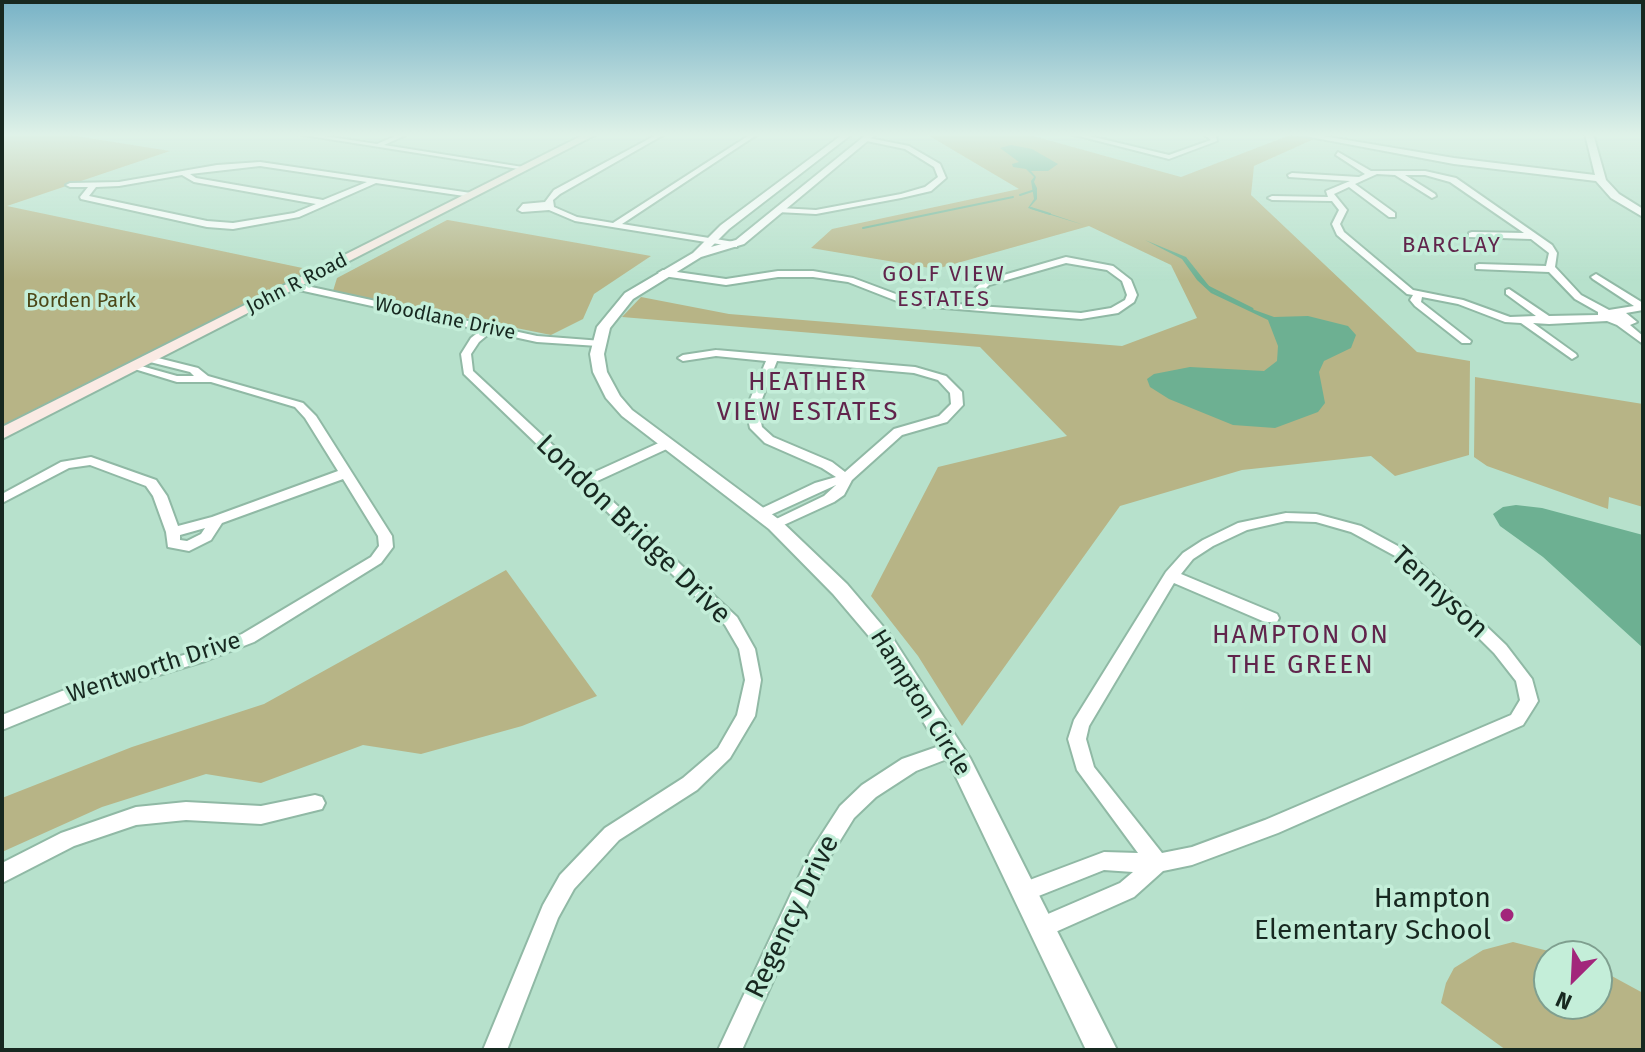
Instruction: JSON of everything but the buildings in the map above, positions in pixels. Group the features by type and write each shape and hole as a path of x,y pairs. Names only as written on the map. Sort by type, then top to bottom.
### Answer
{"main road":[{"name":"John R Road","path":"2,434 494,183"}],"street":[{"path":"70,185 113,183"},
{"path":"212,183 325,203"},
{"path":"93,186 84,197 215,225 278,220 371,183"},
{"path":"380,183 467,197"},
{"path":"573,183 561,190 549,206 567,217 734,245"},
{"path":"614,226 680,183"},
{"path":"697,255 708,241 784,183"},
{"path":"598,343 617,308 663,273 697,255 734,245 812,183"},
{"path":"780,210 816,212 912,193 934,183"},
{"path":"1354,183 1330,191 1331,199 1343,210 1336,224 1340,233 1405,290 1460,302 1500,318 1550,321 1606,315"},
{"path":"1412,183 1432,196"},
{"path":"1455,183 1552,250 1551,269 1574,295 1606,315 1621,319 1643,341"},
{"path":"1604,183 1615,196 1643,214"},
{"path":"1351,185 1392,215"},
{"path":"1272,198 1331,199"},
{"path":"1472,235 1534,236"},
{"path":"663,273 726,282 778,274 813,274 850,280 882,296 907,302 973,308 1090,316 1114,311 1131,300 1128,283 1118,273 1087,258 1058,261 986,283 975,293 973,308"},
{"path":"1479,267 1551,269"},
{"path":"1596,277 1643,307 1621,319"},
{"name":"Woodlane Drive","path":"293,286 550,341 598,343"},
{"path":"1509,292 1550,321"},
{"path":"1418,295 1418,304 1466,341"},
{"path":"1526,321 1572,356"},
{"name":"London Bridge Drive","path":"489,328 475,340 466,354 468,372 731,621 747,649 752,690 740,728 716,762 674,795 612,834 567,882 550,912 495,1050"},
{"name":"Hampton Circle","path":"598,343 600,372 613,398 667,444 768,519 812,559 869,622 916,686 954,749 1102,1050"},
{"path":"683,358 716,353 915,370 933,374 952,386 958,400 949,415 898,432 846,478 839,492 829,499 768,519"},
{"path":"773,358 752,409 756,428 769,440 827,465 846,478"},
{"path":"150,359 194,370 204,377"},
{"path":"2,499 66,465 91,461 151,483 160,496 173,532 173,544 189,546 206,537 217,520 346,473 299,405 282,397 204,377 177,379 134,367"},
{"path":"583,482 667,444"},
{"name":"Wentworth Drive","path":"2,723 68,696 229,646 263,630 382,554 385,536 346,473"},
{"name":"Tennyson","path":"1026,891 1104,861 1158,863 1192,856 1271,827 1523,716 1529,701 1524,679 1511,661 1402,554 1377,538 1345,525 1286,517 1243,526 1188,556 1171,576 1080,725 1077,739 1086,770 1158,863"},
{"path":"1171,576 1271,618"},
{"name":"Regency Drive","path":"730,1050 818,858 847,812 869,791 898,772 954,749"},
{"path":"2,873 68,839 136,816 186,811 261,815 315,803"},
{"name":"Tennyson","path":"1042,927 1127,890 1158,863"}],"green space":[{"name":"Borden Park","path":"2,183 75,183 7,206 312,270 2,427"},
{"path":"1009,183 1252,183 1251,195 1417,352 1470,361 1469,455 1395,476 1371,456 1242,470 1120,506 962,726 918,656 871,596 938,467 1067,436 980,347 622,317 641,297 729,314 1122,346 1197,318 1171,265 1089,226 936,269 811,248 832,229 1019,189"},
{"path":"447,220 651,256 594,294 583,319 551,335 333,291 337,278"},
{"path":"1475,377 1643,404 1643,507 1609,497 1608,509 1487,466 1474,457"},
{"path":"506,570 597,696 522,726 421,754 363,745 261,783 206,774 102,807 2,852 2,798 132,747 264,704"},
{"path":"1513,942 1533,947 1533,1020 1613,1020 1613,977 1643,993 1643,1050 1506,1050 1441,1003 1454,968 1483,950"}],"shaded area":[{"path":"1031,183 1037,188 1037,199 1030,207 1084,225 1028,208 1034,199"},
{"path":"1145,240 1186,257 1213,291 1249,308 1274,317 1308,316 1348,326 1356,335 1351,348 1324,361 1319,372 1325,403 1318,412 1275,428 1233,425 1169,399 1150,387 1147,379 1154,374 1190,367 1264,371 1277,361 1278,346 1268,320 1211,293 1182,259"},
{"path":"1503,507 1542,508 1643,535 1643,648 1543,557 1500,526 1493,514"}],"waterway":[{"path":"1020,195 1035,190"},
{"path":"863,228 1013,197"},
{"path":"1031,208 1050,214"},
{"path":"1206,286 1252,309"}],"place":[{"name":"Hampton Elementary School","path":"1507,915"}],"district":[{"name":"BARCLAY","path":"1452,246"},
{"name":"GOLF VIEW ESTATES","path":"944,288"},
{"name":"HEATHER VIEW ESTATES","path":"808,398"},
{"name":"HAMPTON ON THE GREEN","path":"1301,651"}]}
